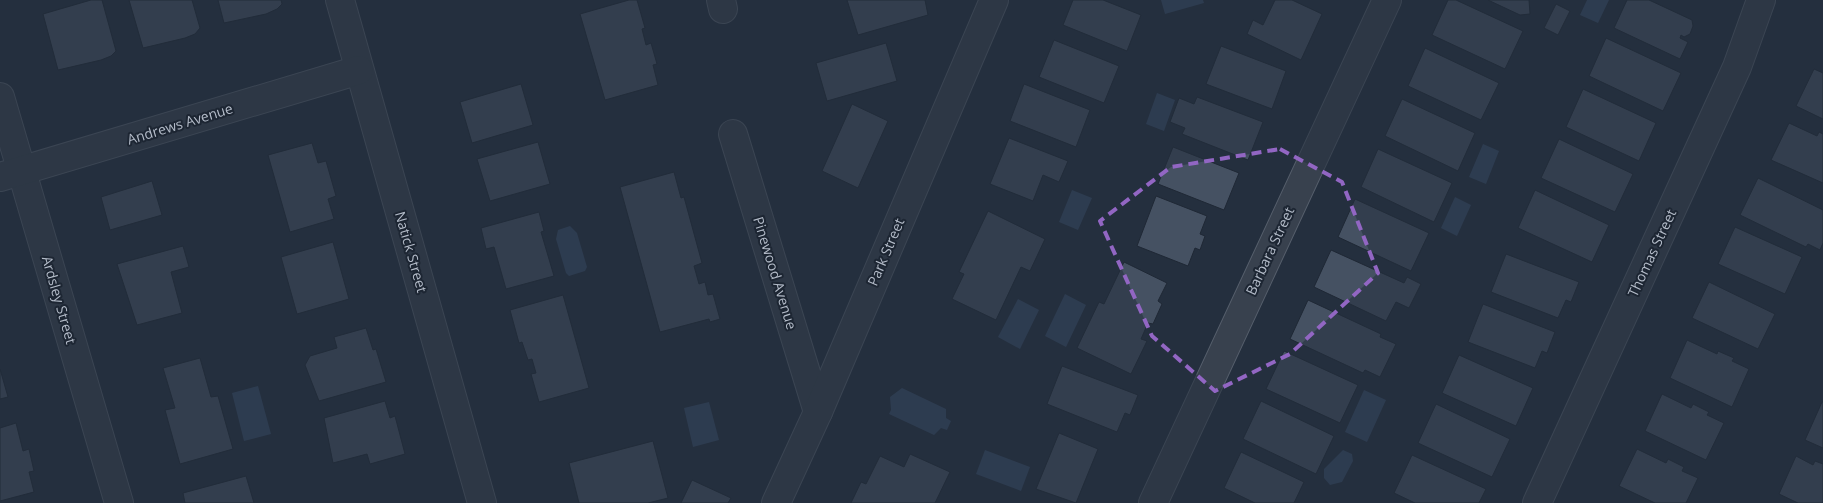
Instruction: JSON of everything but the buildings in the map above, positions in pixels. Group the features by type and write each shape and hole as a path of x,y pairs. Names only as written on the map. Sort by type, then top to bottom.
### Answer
{"street":[{"name":"Natick Street","path":"340,0 482,503"},
{"name":"Park Street","path":"776,503 818,412 994,0"},
{"name":"Barbara Street","path":"1153,503 1387,0"},
{"name":"Thomas Street","path":"1536,503 1737,67 1761,0"},
{"name":"Andrews Avenue","path":"11,175 359,70"},
{"name":"Ardsley Street","path":"0,97 11,175 119,503"},
{"name":"Pinewood Avenue","path":"733,134 818,412"}],"highlighted area":[{"path":"1280,149 1342,182 1378,273 1290,354 1215,391 1152,336 1100,221 1171,167"}],"water":[{"path":"1161,0 1203,0 1204,3 1165,14"},
{"path":"1587,0 1609,0 1598,23 1580,15"},
{"path":"1157,93 1175,100 1164,131 1146,124"},
{"path":"1483,144 1499,151 1486,184 1469,177"},
{"path":"1072,190 1092,198 1078,230 1059,222"},
{"path":"1455,197 1471,205 1457,236 1441,228"},
{"path":"570,226 577,233 587,267 585,271 569,276 566,273 556,239 558,230"},
{"path":"1065,294 1086,305 1066,347 1045,336"},
{"path":"1018,299 1039,310 1020,349 998,337"},
{"path":"258,386 271,434 244,441 232,393"},
{"path":"902,388 946,409 946,418 951,421 947,430 941,428 934,435 889,414 891,410 890,397"},
{"path":"1364,390 1386,400 1367,442 1345,432"},
{"path":"709,402 719,440 693,447 684,408"},
{"path":"985,450 1030,467 1021,491 976,474"},
{"path":"1343,450 1352,454 1353,461 1342,482 1330,485 1324,478 1324,469"}]}
